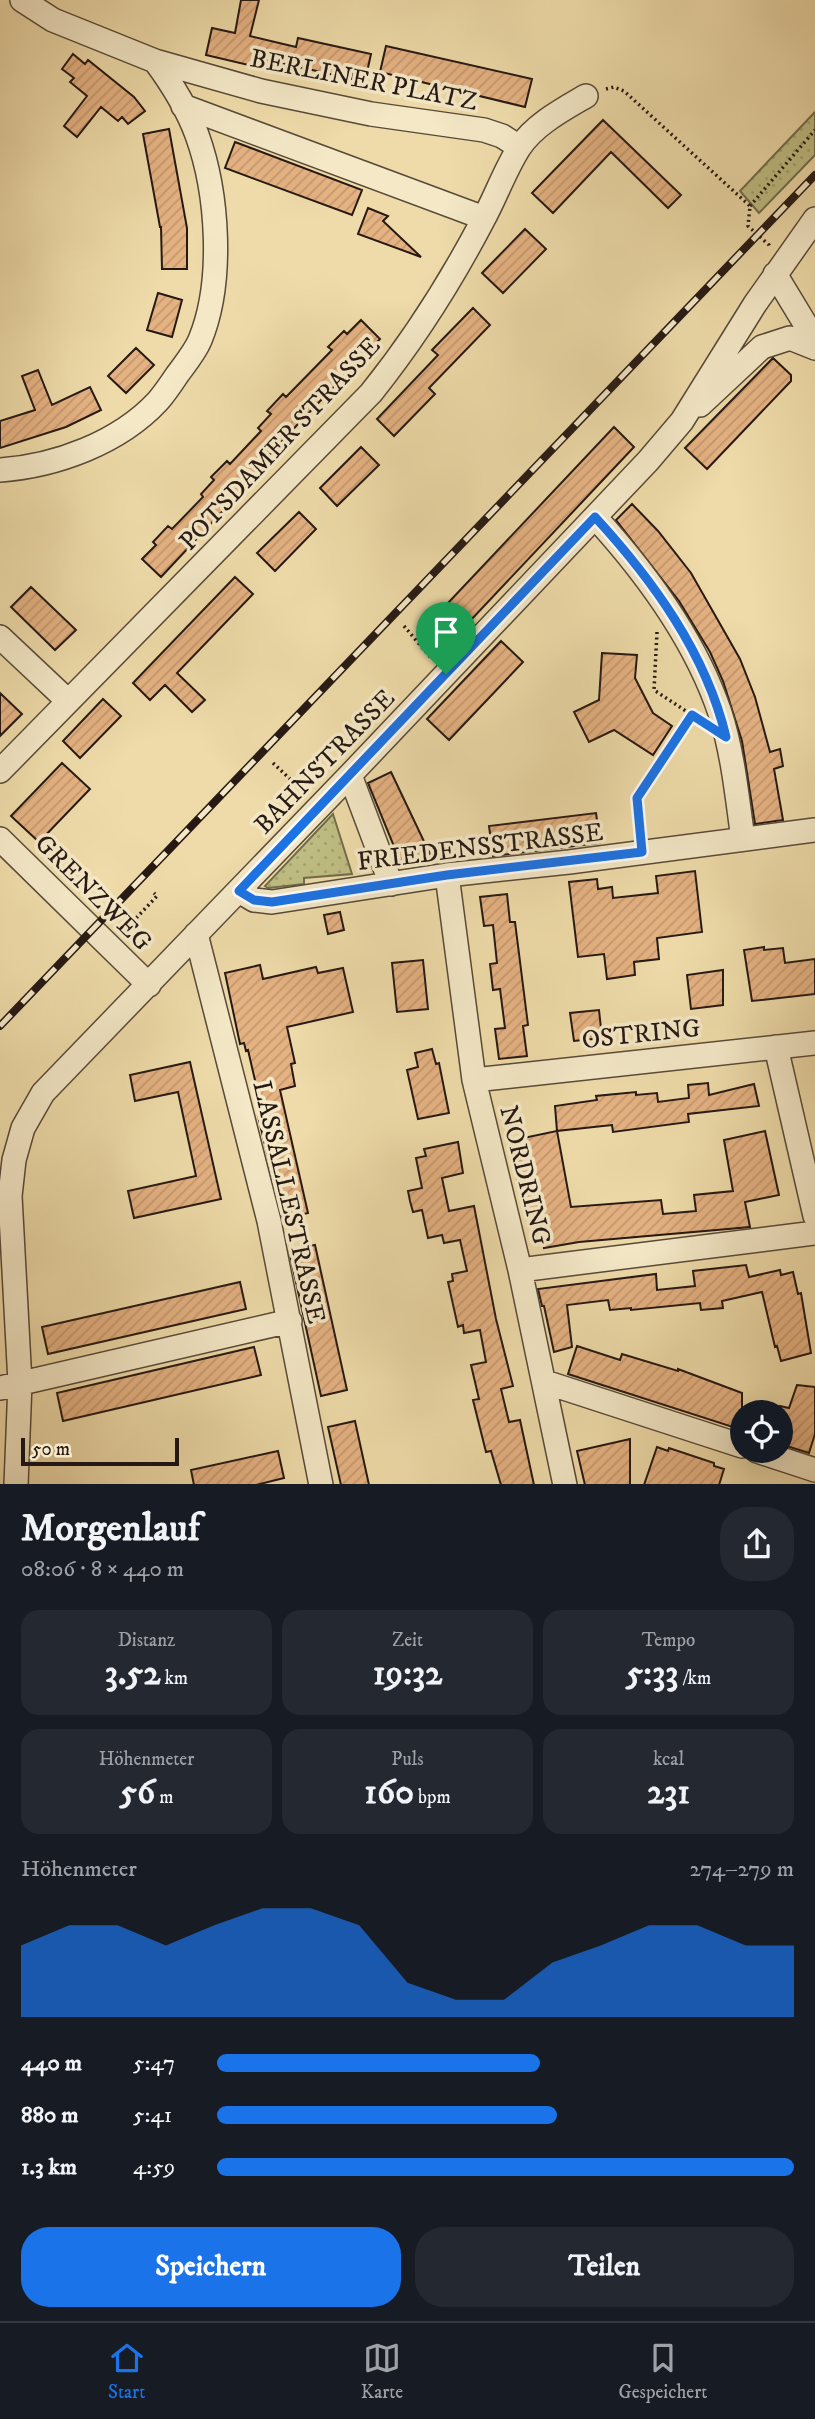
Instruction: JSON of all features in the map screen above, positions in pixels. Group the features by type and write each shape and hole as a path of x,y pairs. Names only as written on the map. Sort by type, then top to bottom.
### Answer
{"street":[{"name":"BERLINER PLATZ","path":"22,0 53,20 155,61 261,91 333,107 484,130 502,136 519,147"},
{"path":"0,470 55,459 97,445 133,423 158,401 200,341 209,313 214,279 214,229 210,186 197,135 172,84 155,61"},
{"name":"POTSDAMER STRASSE","path":"0,771 371,393 436,305 519,147 541,125 586,96"},
{"path":"183,106 484,218"},
{"name":"BAHNSTRASSE","path":"682,421 775,274 815,219"},
{"path":"775,274 815,340"},
{"name":"BAHNSTRASSE","path":"16,1484 10,1386 10,1196 23,1128 43,1093 320,807 595,517 682,421 762,347 790,338 815,348"},
{"path":"595,517 628,553 658,594 696,656 720,714 726,737 743,839"},
{"path":"0,637 68,701"},
{"path":"350,775 391,884"},
{"name":"FRIEDENSSTRASSE","path":"239,891 254,900 272,902 447,875 815,830"},
{"name":"GRENZWEG","path":"0,839 149,985"},
{"name":"NORDRING","path":"447,875 474,1080 545,1381 565,1484"},
{"name":"LASSALLESTRASSE","path":"196,934 270,1221 321,1484"},
{"name":"OSTRING","path":"474,1080 815,1043"},
{"path":"776,1046 815,1216"},
{"path":"520,1270 815,1233"},
{"path":"10,1386 289,1321"},
{"path":"545,1381 730,1442"},
{"path":"793,1463 815,1470"}],"path":[{"path":"586,96 614,87 624,91 750,205"},
{"path":"775,274 769,245 748,226 750,205 815,130"},
{"path":"658,594 654,690 726,737"},
{"path":"404,626 446,674"},
{"path":"642,852 637,798 692,715"},
{"path":"273,763 320,807"},
{"path":"109,947 157,896 154,893"}],"shaded area":[{"path":"815,112 815,155 759,213 740,191"},
{"path":"333,814 352,874 304,878 304,884 268,888 265,886"}],"building":[{"path":"241,0 259,0 250,36 296,47 298,38 371,54 367,72 354,70 352,79 268,60 266,69 206,55 212,28 235,33"},
{"path":"386,46 532,79 525,107 380,72"},
{"path":"73,54 85,64 88,60 134,97 145,111 128,124 122,117 118,121 101,107 77,137 64,126 87,96 70,82 74,78 62,69"},
{"path":"603,120 681,195 668,208 611,152 553,213 532,193"},
{"path":"169,129 187,228 187,269 162,269 161,227 143,134"},
{"path":"235,142 362,190 352,215 225,168"},
{"path":"368,208 388,216 383,221 421,257 358,234"},
{"path":"525,229 546,249 503,293 482,273"},
{"path":"158,293 182,300 172,337 147,330"},
{"path":"473,308 490,325 429,388 435,394 394,436 377,419 438,355 432,350"},
{"path":"361,320 380,339 260,465 263,468 161,577 142,559 156,545 153,542 168,526 172,529 203,497 201,494 214,480 211,477 227,461 230,464 261,431 258,428 271,414 267,411 283,394 286,397 332,350 328,347 344,331 347,334"},
{"path":"136,348 154,365 126,393 108,376"},
{"path":"773,358 791,375 791,381 707,469 685,448"},
{"path":"38,370 52,405 90,387 101,410 66,427 0,448 0,421 35,410 22,376"},
{"path":"614,427 634,447 469,622 448,603"},
{"path":"361,447 379,465 337,506 320,488"},
{"path":"632,504 658,531 691,573 740,659 755,697 770,752 780,749 783,766 774,769 783,820 755,824 742,741 723,681 710,652 679,601 616,520"},
{"path":"299,512 316,529 275,571 257,553"},
{"path":"235,577 253,594 177,673 205,700 192,712 165,685 150,700 133,683"},
{"path":"31,587 76,630 55,650 11,607"},
{"path":"501,641 523,662 449,740 427,719"},
{"path":"602,653 637,655 635,678 653,713 672,726 653,755 614,730 589,742 574,712 599,700"},
{"path":"0,693 22,714 0,736"},
{"path":"103,699 121,716 80,758 63,741"},
{"path":"62,763 90,789 39,842 11,816"},
{"path":"391,772 430,854 402,866 368,783"},
{"path":"596,813 600,843 493,856 489,826"},
{"path":"695,871 702,932 657,938 659,959 634,962 635,975 607,979 604,954 578,957 569,882 597,879 598,889 612,887 613,898 658,893 656,876"},
{"path":"507,894 510,922 515,922 528,1025 523,1026 527,1056 499,1059 495,1029 505,1028 500,989 493,990 490,964 497,963 493,925 484,926 480,897"},
{"path":"340,912 344,930 328,934 324,915"},
{"path":"764,947 764,950 783,948 785,963 815,959 815,994 752,1001 744,950"},
{"path":"423,960 428,1009 397,1012 392,963"},
{"path":"260,965 263,979 316,967 318,973 343,968 353,1012 287,1027 295,1063 291,1064 295,1086 280,1090 308,1213 283,1219 258,1116 263,1115 248,1050 246,1051 244,1043 240,1044 225,973"},
{"path":"723,970 723,1005 691,1009 687,975"},
{"path":"599,1010 602,1038 574,1041 570,1013"},
{"path":"432,1049 436,1064 439,1063 449,1113 418,1119 407,1070 418,1067 415,1053"},
{"path":"190,1062 221,1199 134,1218 128,1191 196,1176 178,1092 135,1101 130,1075"},
{"path":"708,1083 709,1095 754,1084 759,1106 688,1114 689,1122 613,1132 612,1125 557,1131 555,1106 597,1100 596,1096 657,1093 658,1102 689,1098 688,1085"},
{"path":"557,1131 571,1207 661,1200 663,1214 696,1211 694,1195 733,1191 724,1140 765,1131 779,1195 745,1202 750,1227 579,1242 544,1248 540,1217 530,1218 523,1187 519,1188 509,1141"},
{"path":"458,1142 463,1173 442,1178 449,1211 474,1206 496,1319 513,1386 501,1389 509,1422 520,1420 534,1484 501,1484 491,1451 486,1452 473,1400 479,1399 471,1365 486,1362 480,1330 464,1333 463,1325 458,1327 448,1282 453,1281 452,1274 467,1271 460,1240 444,1243 442,1235 428,1238 422,1210 413,1212 410,1201 408,1191 422,1188 416,1158 426,1156 424,1149"},
{"path":"315,1245 347,1390 321,1396 289,1250"},
{"path":"746,1265 749,1277 780,1270 781,1275 793,1272 798,1294 801,1293 811,1353 781,1361 762,1292 722,1301 723,1308 701,1310 700,1303 631,1310 610,1310 608,1300 567,1305 572,1347 554,1352 538,1289 656,1274 657,1290 695,1286 693,1271"},
{"path":"240,1282 246,1309 48,1354 42,1327"},
{"path":"577,1346 620,1360 622,1354 678,1369 742,1393 742,1400 730,1400 730,1426 568,1374"},
{"path":"254,1347 261,1375 63,1421 57,1393"},
{"path":"797,1385 815,1387 815,1434 809,1453 793,1448 792,1400"},
{"path":"355,1421 369,1484 341,1484 328,1427"},
{"path":"630,1439 630,1484 585,1484 577,1451"},
{"path":"657,1447 668,1451 669,1448 724,1469 719,1484 644,1484"},
{"path":"278,1451 284,1478 260,1484 194,1484 191,1470"}],"railway":[{"path":"0,1026 815,175"}],"route":[{"path":"595,517 628,553 658,594 696,656 720,714 726,737 692,715 637,798 642,852 447,875 272,902 254,900 239,891 320,807 446,674 595,517"}]}
